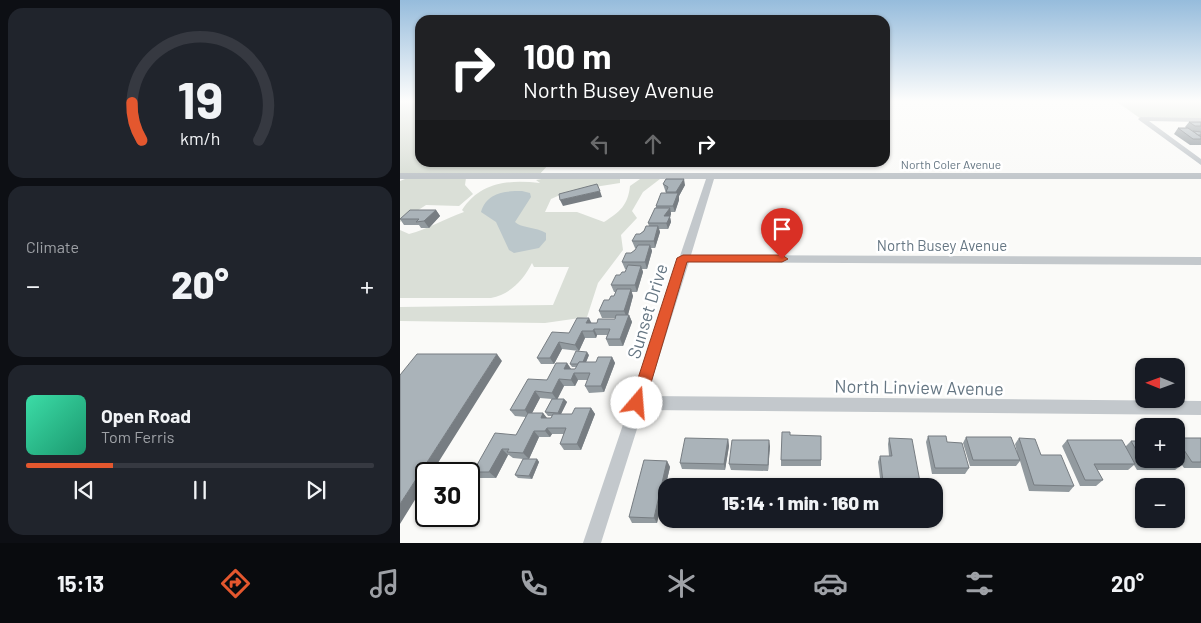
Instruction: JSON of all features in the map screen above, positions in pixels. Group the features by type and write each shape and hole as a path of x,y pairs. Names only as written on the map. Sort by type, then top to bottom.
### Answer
{"street":[{"path":"1150,126 1201,163"},
{"name":"North Coler Avenue","path":"400,176 1201,176"},
{"name":"Sunset Drive","path":"592,543 711,176"},
{"name":"North Busey Avenue","path":"683,258 1201,261"},
{"name":"North Linview Avenue","path":"637,403 1201,408"}],"shaded area":[{"path":"400,126 415,126 415,167 546,167 538,176 400,176"},
{"path":"410,177 466,178 465,185 473,194 459,206 426,205 400,222 400,181"},
{"path":"547,178 620,178 620,183 569,191 551,199 545,212 577,212 604,222 615,215 625,203 630,186 640,179 660,179 643,192 632,211 637,218 621,235 623,250 598,283 587,317 545,323 400,321 400,307 553,305 569,267 534,267 532,263 516,285 504,294 491,298 400,298 400,230 409,234 464,212 462,210 470,200 487,188 517,182 540,183 536,180"},
{"path":"509,191 530,193 531,197 515,222 546,233 546,240 539,248 514,253 509,250 496,222 481,212 488,200 497,194"}],"building":[{"path":"1178,128 1188,128 1201,137 1201,139 1193,139"},
{"path":"1193,131 1201,132 1201,135 1198,135"},
{"path":"666,179 684,179 676,192 666,192 668,187 663,184"},
{"path":"597,184 600,191 560,200 559,194"},
{"path":"661,193 678,193 673,206 656,206"},
{"path":"655,208 670,208 664,216 670,216 667,223 648,223"},
{"path":"410,210 436,210 424,221 416,222 419,219 400,219"},
{"path":"646,226 658,226 654,241 632,241 636,234 644,231"},
{"path":"638,245 650,245 645,262 622,262 626,253 631,253"},
{"path":"628,265 641,266 635,285 611,285 616,275 625,272"},
{"path":"617,289 631,289 624,311 599,311 604,300 609,300 611,296 614,296"},
{"path":"616,315 629,315 620,339 606,339 610,329 582,331 575,345 559,342 550,358 537,358 552,332 569,333 577,318 589,318 586,323 597,323 598,319 615,319"},
{"path":"576,351 587,352 583,362 570,364"},
{"path":"417,354 497,354 427,462 415,462 415,481 400,504 400,375"},
{"path":"598,357 612,357 601,386 585,386 590,373 574,373 571,380 559,379 552,393 535,391 525,410 510,410 528,379 547,380 556,363 567,363 564,369 575,369 579,362 596,362"},
{"path":"552,399 564,399 558,413 545,412"},
{"path":"575,408 591,408 577,444 560,444 566,428 547,428 545,431 534,431 523,453 507,452 509,449 502,449 489,472 480,472 479,462 495,433 516,435 528,413 543,413 541,418 551,418 553,414 572,414"},
{"path":"782,432 790,432 790,435 821,436 821,460 781,460"},
{"path":"928,436 946,436 947,442 962,443 969,468 935,468"},
{"path":"966,437 1011,437 1020,460 973,460"},
{"path":"685,438 728,439 724,464 680,463"},
{"path":"889,438 912,439 919,478 883,478 880,456 892,456"},
{"path":"1019,438 1035,439 1041,455 1061,455 1074,486 1034,485"},
{"path":"1185,438 1201,438 1201,462 1192,462 1185,452"},
{"path":"732,440 769,440 768,465 729,464"},
{"path":"1067,440 1122,440 1135,464 1094,464 1103,480 1085,480"},
{"path":"523,459 537,459 529,476 515,475"},
{"path":"644,460 667,461 663,478 658,478 658,500 654,518 629,517"}],"route":[{"path":"637,403 683,258 782,259"}]}
